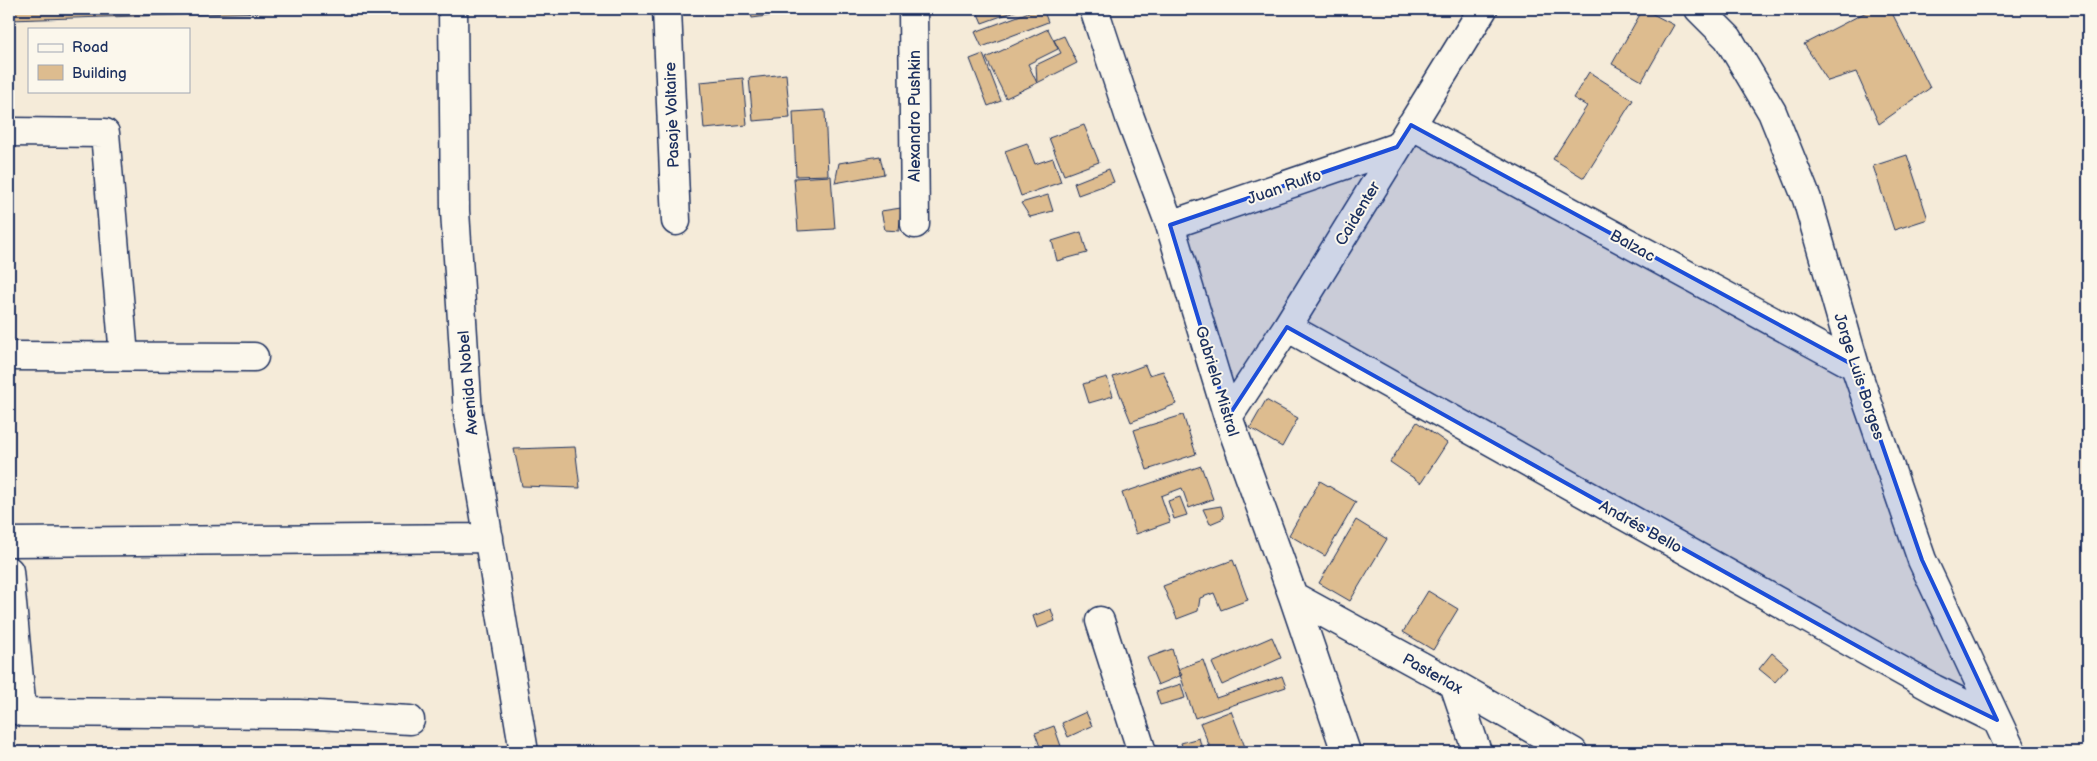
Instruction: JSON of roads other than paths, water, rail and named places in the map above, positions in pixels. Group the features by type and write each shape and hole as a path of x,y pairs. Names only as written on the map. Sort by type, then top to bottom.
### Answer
{"street":[{"name":"Avenida Nobel","path":"453,9 455,211 468,414 524,752"},
{"name":"Pasaje Voltaire","path":"667,9 676,221"},
{"name":"Alexandro Pushkin","path":"913,9 915,224"},
{"name":"Caidenter","path":"1228,416 1287,327 1483,9"},
{"name":"Jorge Luis Borges","path":"1698,9 1728,38 1772,112 1807,199 1855,366 1922,560 2012,752"},
{"name":"Gabriela Mistral","path":"1098,10 1130,118 1170,225 1228,416 1293,596 1346,752"},
{"name":"Balzac","path":"1411,124 1855,366"},
{"path":"9,132 105,133 124,356"},
{"name":"Juan Rulfo","path":"1170,225 1397,147"},
{"name":"Andrés Bello","path":"1287,327 1934,690 1997,720"},
{"path":"9,356 254,357"},
{"path":"9,542 488,538"},
{"path":"9,571 22,712 299,714 410,720"},
{"name":"Pasterlax","path":"1293,596 1573,752"},
{"path":"1100,621 1142,752"},
{"path":"1454,684 1477,752"}]}
